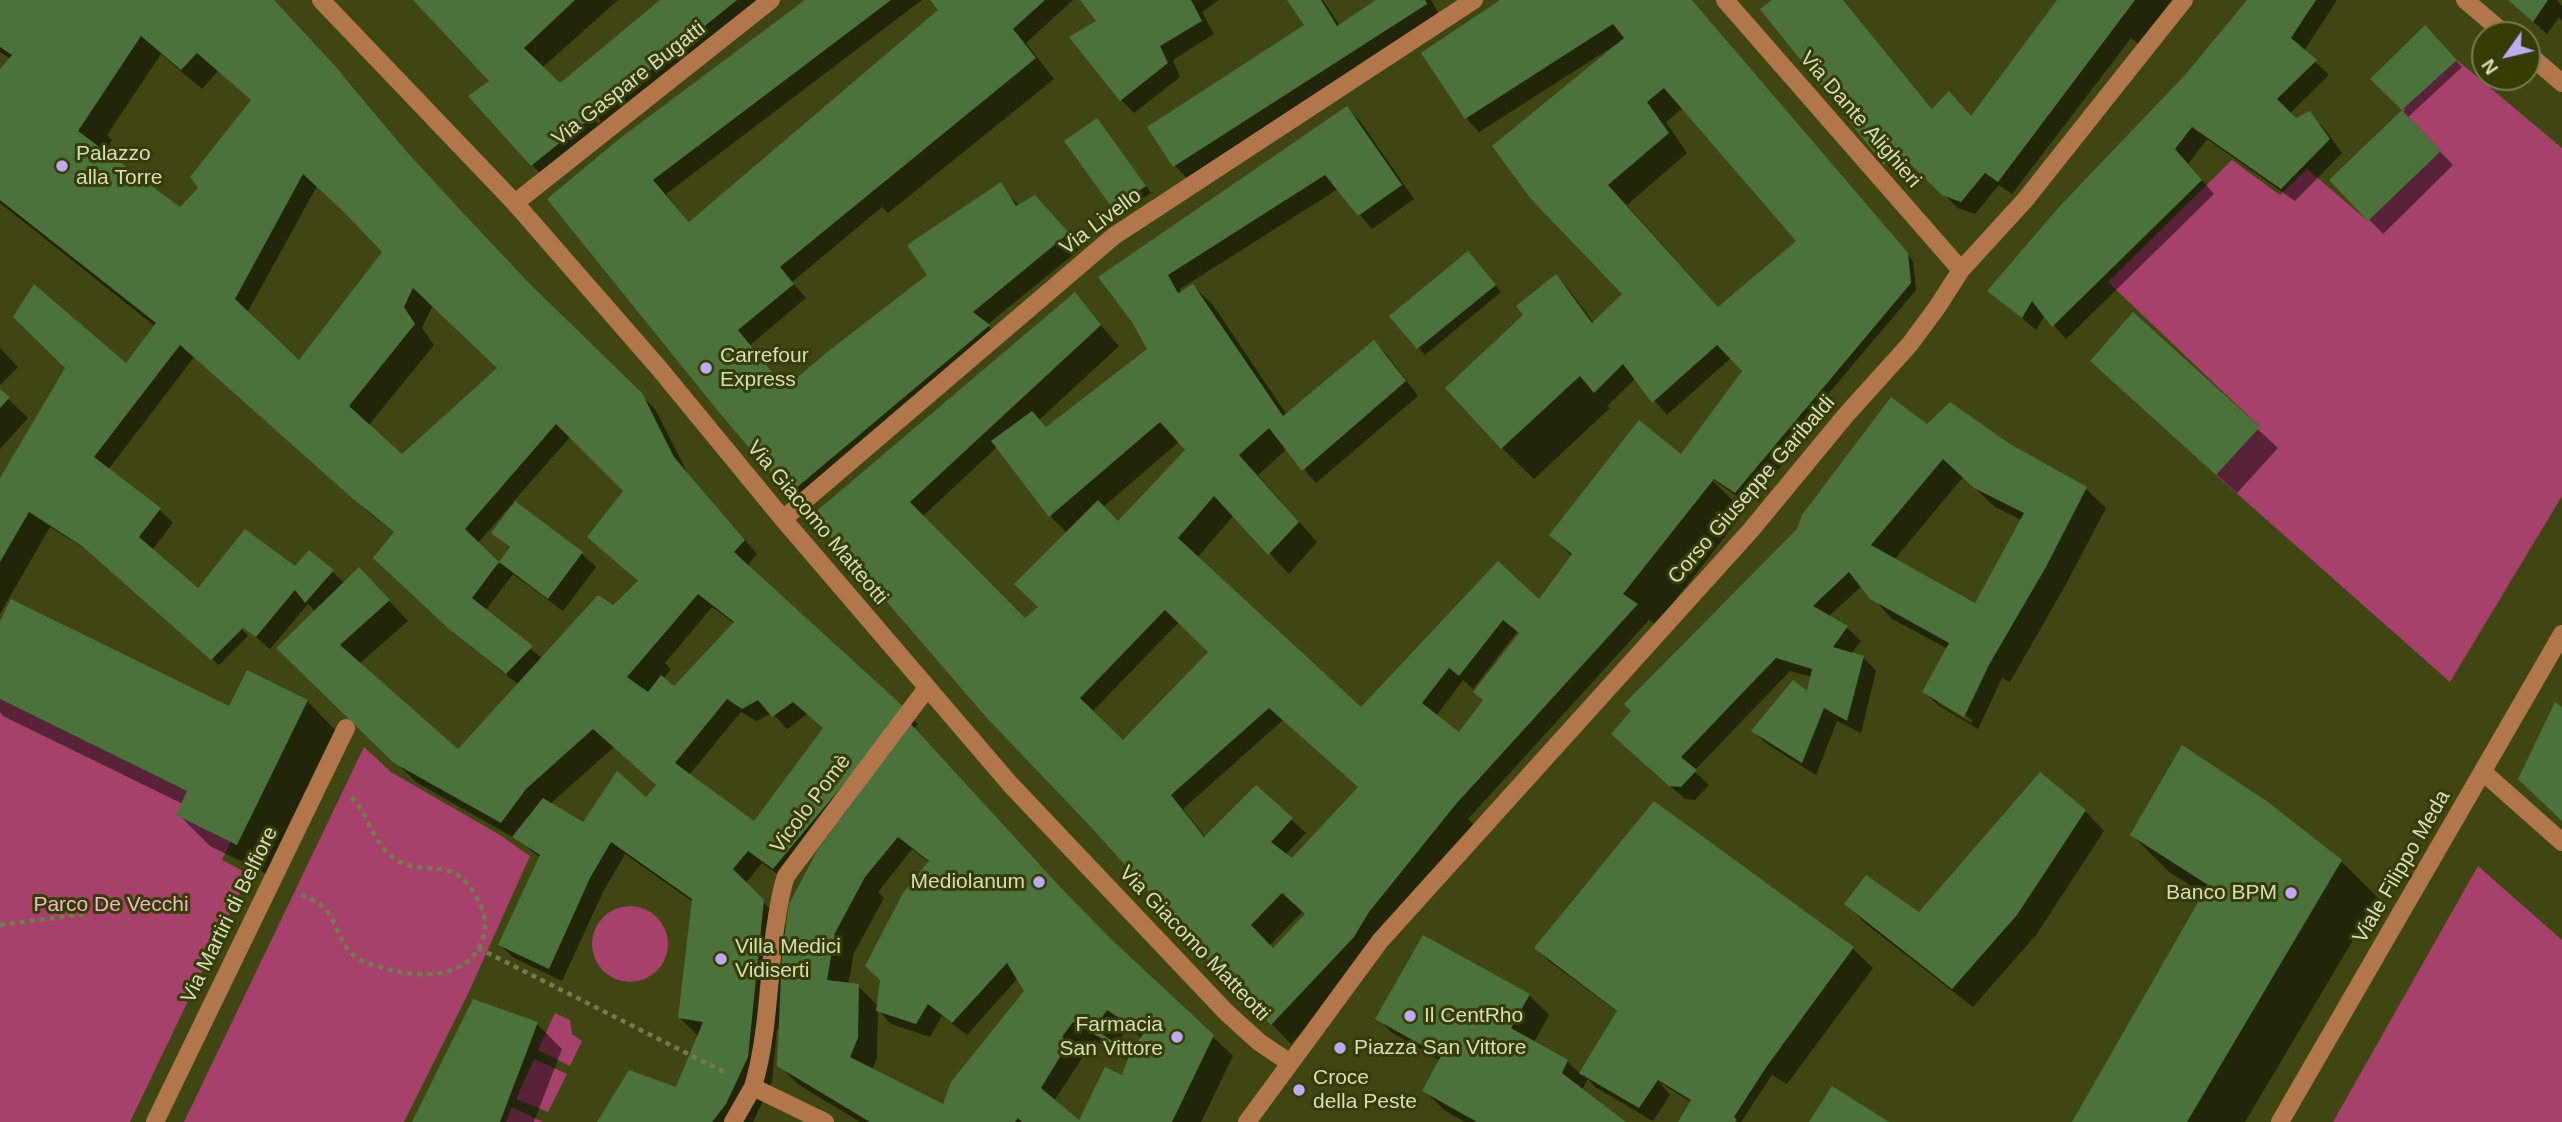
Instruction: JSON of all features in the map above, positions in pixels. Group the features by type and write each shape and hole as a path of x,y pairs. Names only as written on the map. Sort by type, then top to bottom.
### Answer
{"street":[{"name":"Via Giacomo Matteotti","path":"321,0 515,203 658,366 783,519 1010,784 1226,1012 1259,1042 1290,1063"},
{"name":"Via Gaspare Bugatti","path":"515,203 771,0"},
{"name":"Via Livello","path":"783,519 1114,236 1475,0"},
{"name":"Via Dante Alighieri","path":"1725,0 1961,270"},
{"name":"Corso Giuseppe Garibaldi","path":"1290,1063 1380,941 1751,530 1846,415 1910,344 1961,270 2025,200 2184,0"},
{"path":"2465,0 2490,21"},
{"path":"2541,65 2562,83"},
{"name":"Viale Filippo Meda","path":"2280,1122 2562,634"},
{"name":"Vicolo Pomè","path":"733,1122 753,1087 761,1060 770,966 781,889 786,876 927,688"},
{"name":"Via Martiri di Belfiore","path":"155,1122 346,728"},
{"path":"2483,772 2562,842"},
{"path":"1247,1122 1290,1063"},
{"path":"753,1087 825,1122"}],"path":[{"path":"272,880 323,907 331,917 342,942 355,957 369,964 390,970 441,973 472,958 478,948 485,929 483,908 470,886 455,873 397,860 376,841 357,802 344,790 322,778"},
{"path":"0,925 85,914"},
{"path":"478,948 753,1087"}],"green space":[{"path":"2457,60 2471,72 2471,91 2494,91 2562,148 2562,496 2450,682 2216,475 2260,427 2108,282 2232,160 2280,195 2307,169 2368,221 2441,151 2402,110"},
{"name":"Parco De Vecchi","path":"0,699 187,791 231,841 222,860 249,874 130,1122 0,1122"},
{"path":"364,747 391,772 500,835 530,856 467,996 404,1122 184,1122"},
{"path":"2478,866 2562,940 2562,1122 2333,1122"},
{"path":"623,906 637,906 651,912 662,923 668,944 665,959 657,971 637,982 623,982 609,976 598,965 592,951 592,937 598,923 609,912"},
{"path":"555,1013 570,1020 572,1034 582,1041 570,1066 538,1050"},
{"path":"534,1059 567,1074 548,1112 516,1099"},
{"path":"512,1107 543,1122 506,1122"}],"building":[{"path":"0,0 274,0 464,214 531,285 642,393 674,457 745,540 734,552 906,709 773,869 748,851 733,869 764,900 748,1057 726,1104 712,1122 597,1122 629,1070 676,1087 703,1022 678,1018 692,899 611,842 590,878 549,969 498,945 540,855 512,837 543,798 583,822 617,771 646,797 656,785 593,729 526,789 501,823 394,763 276,648 359,567 390,600 340,645 458,749 598,595 613,605 638,581 587,537 623,491 556,424 465,529 499,562 472,598 533,646 506,674 449,629 373,558 394,532 180,345 94,457 161,508 139,537 198,588 245,529 295,566 309,550 334,570 305,603 295,590 256,637 243,628 211,660 82,546 29,512 0,562 0,478 65,368 13,317 34,284 126,363 156,323 0,200 0,69 12,55 0,47","holes":["141,36 181,70 197,53 251,100 190,177 198,188 180,207 78,131","303,174 382,252 299,360 235,299","413,288 497,368 402,454 349,406 415,324 404,307","698,594 734,622 674,686 661,675 648,692 627,677","727,699 742,709 758,700 772,717 793,702 823,728 754,821 675,763"]},
{"path":"413,0 575,0 524,48 560,83 660,0 737,0 531,166 468,96 489,81"},
{"path":"805,0 891,0 653,180 689,222 938,10 930,0 1045,0 1013,29 1036,58 780,267 794,284 738,330 785,388 927,275 907,245 1001,182 1016,206 1035,195 1069,233 973,312 990,325 789,494 722,416 547,199 619,139"},
{"path":"1080,0 1191,0 1202,21 1160,46 1168,63 1120,101 1069,37 1096,21"},
{"path":"1287,0 1321,0 1337,26 1376,0 1425,0 1427,4 1173,167 1147,127 1304,25"},
{"path":"1500,0 1692,0 1908,253 1911,283 1735,493 1714,479 1623,594 1638,604 1456,804 1369,912 1354,937 1271,1025 1184,935 1090,826 986,717 812,515 1075,292 1101,325 910,502 1025,618 1038,607 1014,584 1098,500 1118,521 1185,450 1160,422 1049,517 991,441 1032,411 1046,427 1147,349 1132,322 1098,277 1347,106 1402,185 1358,216 1325,175 1168,275 1178,293 1193,284 1283,416 1374,340 1406,381 1302,471 1269,428 1239,455 1299,522 1268,555 1214,496 1178,538 1361,707 1498,561 1539,599 1572,554 1549,535 1639,420 1681,454 1742,371 1717,345 1652,403 1623,364 1594,393 1580,376 1501,449 1445,388 1523,315 1516,306 1556,274 1592,323 1622,294 1531,199 1492,146 1624,38 1613,24 1465,119 1421,53","holes":["1664,88 1796,241 1718,307 1608,185 1669,133 1647,102","1165,610 1208,652 1123,740 1080,698","1503,620 1519,633 1473,692 1483,700 1459,732 1422,703 1449,668 1459,676","1269,708 1358,787 1292,858 1271,842 1293,818 1256,785 1204,837 1171,795","1282,893 1305,914 1273,948 1251,925"]},
{"path":"1772,0 1843,0 1932,109 1949,91 1971,116 2057,0 2135,0 1998,182 1985,173 1961,202 1942,195 1897,151 1884,165 1760,9"},
{"path":"2247,0 2316,0 2291,38 2317,60 2277,99 2296,118 2310,111 2330,139 2281,189 2192,127 2175,149 2202,180 2052,327 2032,301 2022,318 1987,291 2059,207 2185,75"},
{"path":"2508,0 2548,0 2532,21"},
{"path":"2425,25 2457,60 2402,110 2370,79"},
{"path":"2402,110 2441,151 2368,221 2329,180"},
{"path":"1097,118 1146,186 1113,209 1064,141"},
{"path":"1468,251 1496,285 1417,349 1389,316"},
{"path":"2133,312 2260,427 2216,475 2090,361"},
{"path":"0,389 10,397 0,408"},
{"path":"1891,397 1927,424 1950,402 2010,444 2087,487 2046,567 1990,663 1964,717 1922,692 1949,643 1870,599 1849,572 1813,606 1848,626 1833,647 1864,656 1847,721 1824,708 1802,763 1751,731 1793,680 1807,691 1812,669 1776,658 1681,757 1697,770 1681,787 1669,786 1611,734 1631,711 1624,704 1797,529 1802,515","holes":["1943,459 1974,488 2024,513 1975,603 1871,545"]},
{"path":"515,501 583,552 548,599 499,562 510,547 491,533"},
{"path":"11,599 229,706 247,670 308,700 237,845 176,815 187,791 0,699 0,621"},
{"path":"2555,702 2562,707 2562,821 2518,779"},
{"path":"910,723 1062,889 1111,939 1214,1035 1172,1122 1022,1122 1018,1118 1015,1122 870,1122 777,1066 782,952 789,904 817,851","holes":["898,837 929,861 903,893 865,966 880,980 876,1011 916,1024 928,1004 952,1023 1007,963 1024,991 951,1082 943,1104 850,1057 858,1038 859,984 827,980 835,933 865,877","1107,1010 1143,1034 1130,1053 1122,1075 1105,1067 1079,1120 1041,1088 1069,1042 1062,1037 1073,1022 1122,1050 1123,1048 1094,1029"]},
{"path":"2182,745 2268,802 2342,860 2187,1122 2072,1122 2208,885 2130,835"},
{"path":"2040,772 2086,810 2017,915 1952,989 1844,904 1866,875 1919,912"},
{"path":"1654,801 1854,947 1767,1066 1734,1117 1737,1120 1735,1122 1678,1122 1691,1100 1658,1080 1639,1108 1579,1073 1617,1011 1534,948"},
{"path":"1423,935 1530,994 1511,1028 1568,1060 1562,1073 1626,1122 1477,1122 1422,1091 1441,1056 1375,1019"},
{"path":"473,999 538,1022 500,1122 412,1122"},
{"path":"1832,1086 1889,1122 1809,1122"}],"place":[{"name":"Palazzo alla Torre","path":"62,166"},
{"name":"Carrefour Express","path":"706,368"},
{"name":"Mediolanum","path":"1039,882"},
{"name":"Banco BPM","path":"2291,893"},
{"name":"Villa Medici Vidiserti","path":"721,959"},
{"name":"Il CentRho","path":"1410,1016"},
{"name":"Farmacia San Vittore","path":"1177,1037"},
{"name":"Piazza San Vittore","path":"1340,1048"},
{"name":"Croce della Peste","path":"1299,1090"}]}
